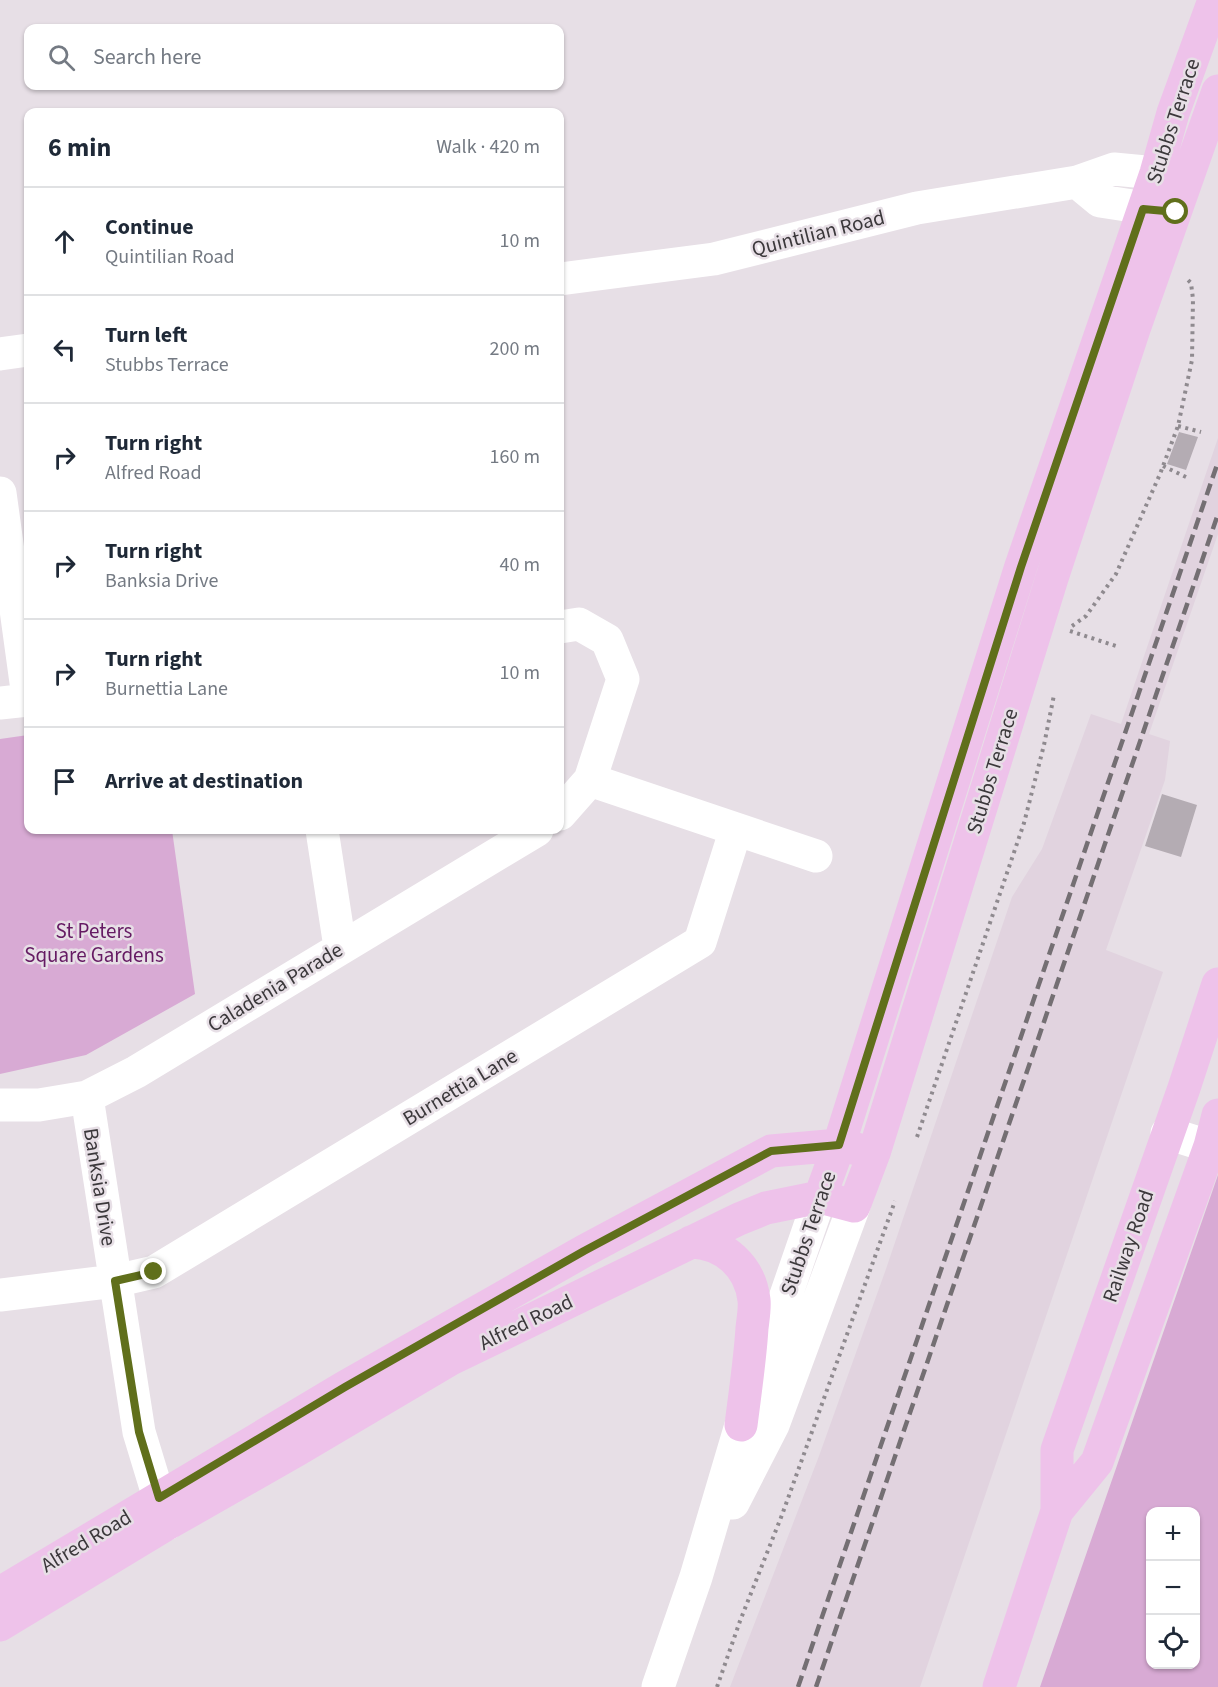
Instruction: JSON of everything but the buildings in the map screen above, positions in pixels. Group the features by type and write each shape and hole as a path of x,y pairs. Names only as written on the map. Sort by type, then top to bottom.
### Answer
{"main road":[{"name":"Stubbs Terrace","path":"1173,190 1173,113 1214,0"},
{"name":"Stubbs Terrace","path":"854,1206 874,1153 1052,578 1134,329 1173,190 1218,91"},
{"name":"Stubbs Terrace","path":"820,1197 839,1145 1021,567 1143,209 1173,190"},
{"name":"Railway Road","path":"999,1687 1057,1511 1057,1450 1184,1088 1218,984"},
{"name":"Railway Road","path":"1057,1511 1097,1462 1214,1148 1218,1115"},
{"name":"Alfred Road","path":"0,1625 163,1511 386,1363 584,1251 771,1151 839,1145 874,1153"},
{"name":"Alfred Road","path":"0,1593 163,1511 297,1450 449,1360 739,1219 766,1208 820,1197 854,1206"},
{"path":"692,1242 706,1242 725,1250 744,1270 754,1299 751,1347 741,1425"}],"street":[{"name":"Quintilian Road","path":"564,278 714,259 917,208 1077,182 1114,169 1173,190"},
{"path":"1077,182 1100,201 1143,209"},
{"path":"0,354 24,351"},
{"path":"0,493 24,669"},
{"path":"564,626 579,624 607,640 623,679 591,780 564,810"},
{"path":"0,703 24,699"},
{"path":"591,780 816,856"},
{"name":"Burnettia Lane","path":"0,1296 115,1281 154,1272 700,942 736,829"},
{"path":"323,834 340,947"},
{"name":"Caladenia Parade","path":"0,1105 39,1105 87,1097 136,1072 530,834"},
{"name":"Banksia Drive","path":"87,1097 139,1432 163,1511"},
{"path":"1167,1133 1214,1148"},
{"name":"Stubbs Terrace","path":"658,1687 696,1577 741,1425 820,1197"},
{"name":"Stubbs Terrace","path":"696,1577 773,1425 854,1206"}],"path":[{"path":"1116,646 1066,630 1086,616 1116,574 1178,426 1192,360 1193,299 1191,283 1183,274"},
{"path":"1178,426 1201,432"},
{"path":"1163,466 1186,477"}],"shaded area":[{"path":"1218,438 1218,534 1149,734 1170,741 1165,780 1106,950 1163,972 920,1687 730,1687 819,1456 886,1269 1012,897 1042,849 1091,714 1121,724"}],"green space":[{"name":"St Peters Square Gardens","path":"24,736 24,834 173,834 195,994 86,1055 0,1074 0,739"},
{"path":"1218,1175 1218,1687 1040,1687"}],"railway":[{"path":"798,1687 1218,462"},
{"path":"816,1687 1218,514"}],"route":[{"path":"154,1272 115,1281 139,1432 159,1498 345,1387 584,1251 771,1151 839,1145 1021,567 1143,209 1176,212"}]}
